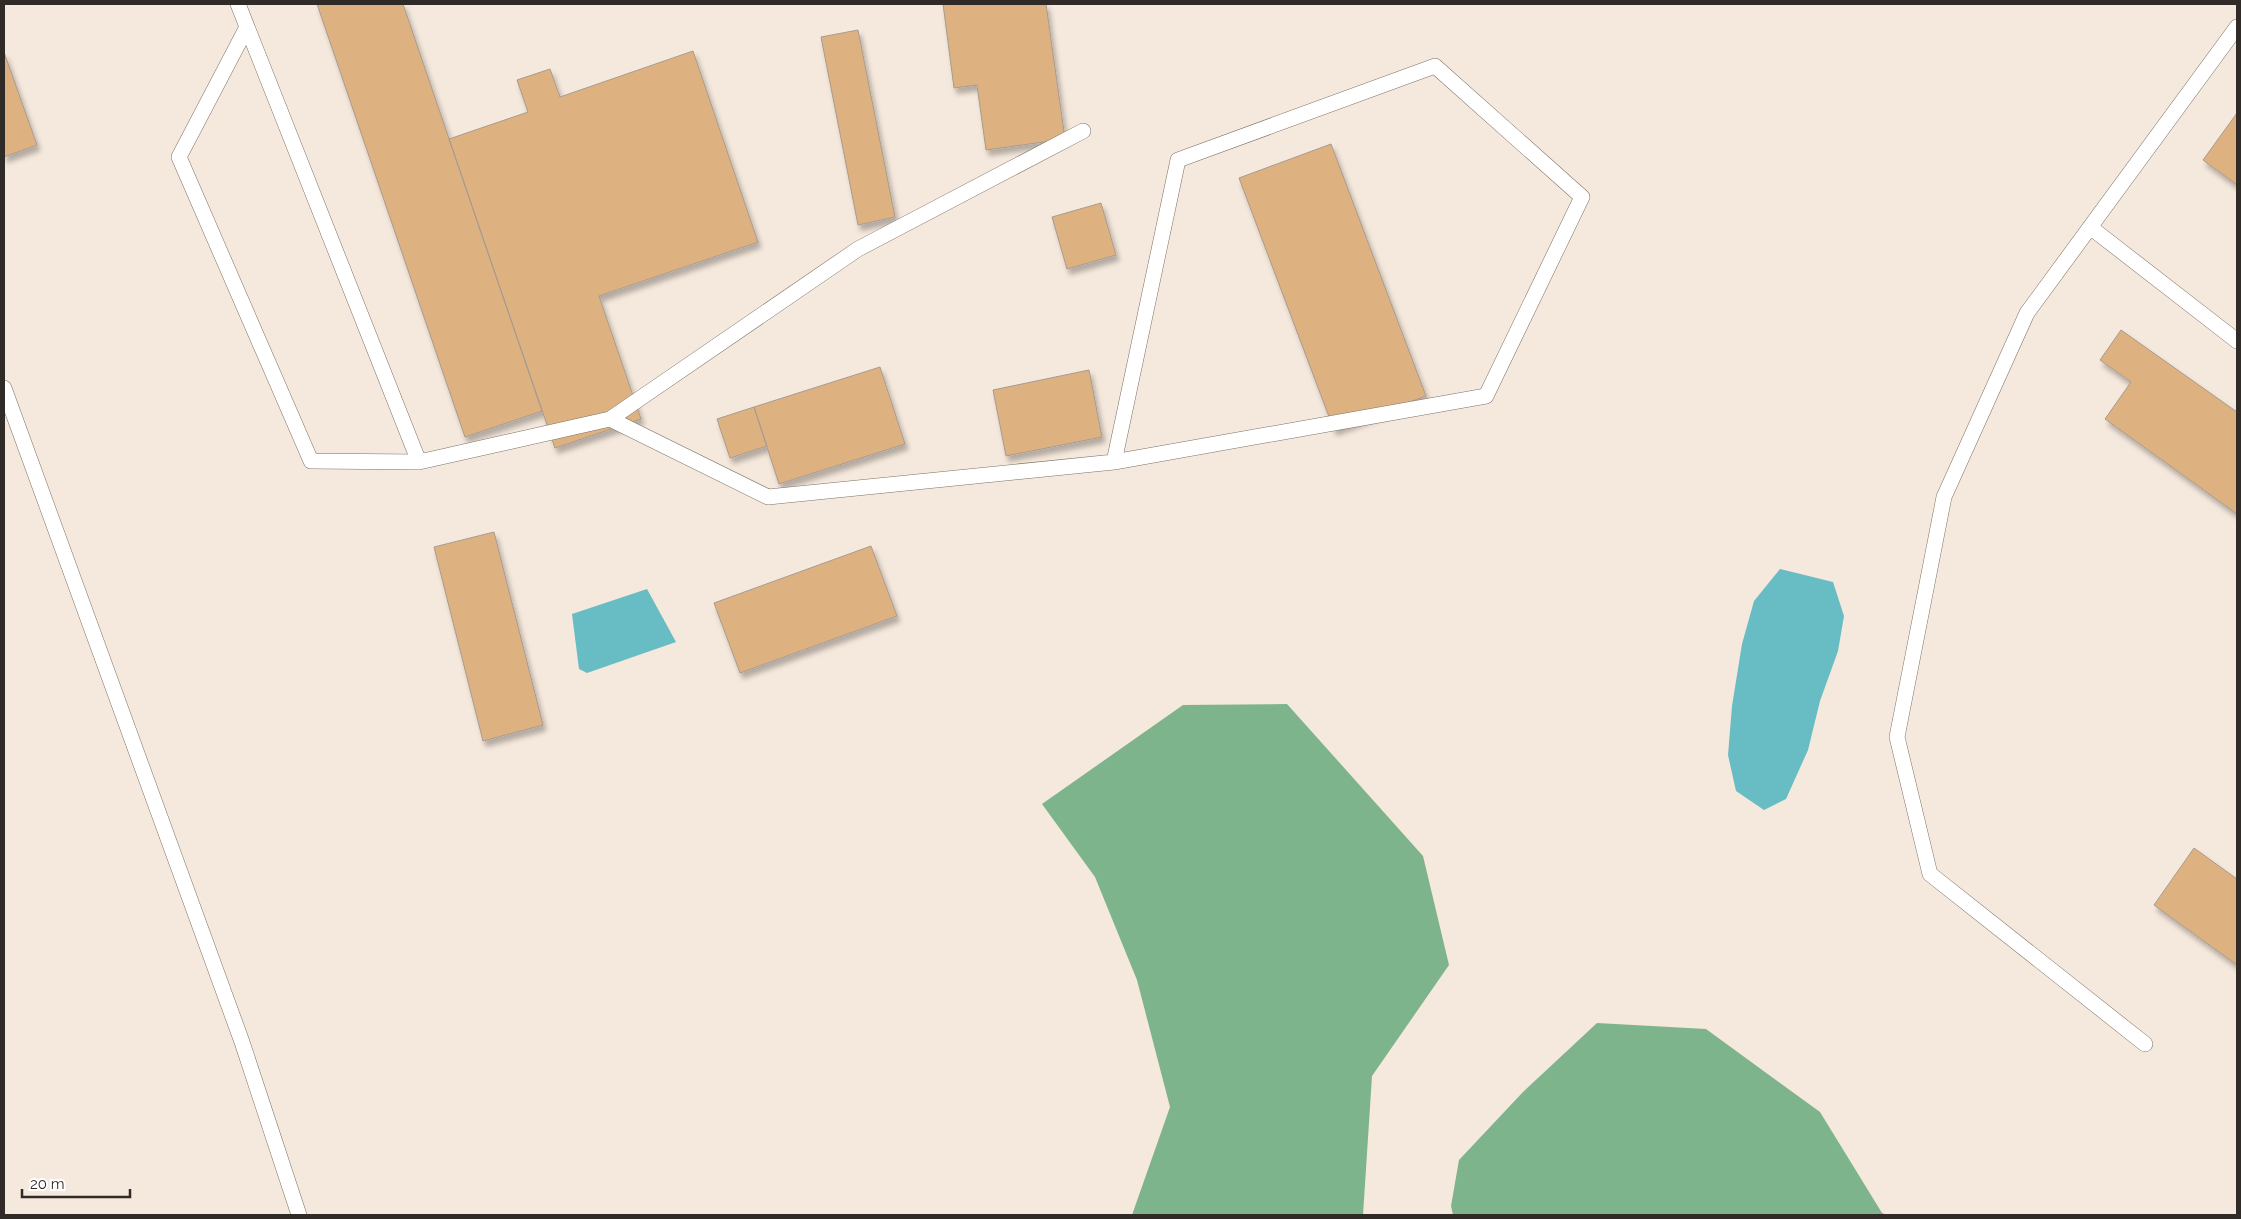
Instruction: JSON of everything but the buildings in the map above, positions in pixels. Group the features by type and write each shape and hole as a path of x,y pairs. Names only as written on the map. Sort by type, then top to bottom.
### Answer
{"lane":[{"path":"238,4 419,462"},
{"path":"247,27 179,157 311,461 419,462 610,419 858,249 1084,131"},
{"path":"2145,1044 1930,874 1897,738 1944,497 2027,312 2237,27"},
{"path":"610,419 768,497 1114,462 1486,396 1582,197 1435,66 1178,160 1114,462"},
{"path":"2090,227 2237,341"},
{"path":"4,388 242,1042 299,1215"}],"green space":[{"path":"1287,704 1423,856 1449,965 1372,1076 1363,1215 1132,1215 1170,1107 1137,980 1095,877 1042,804 1183,705"},
{"path":"1597,1023 1706,1029 1820,1112 1882,1213 1887,1215 1453,1215 1451,1206 1459,1160 1523,1092"}],"water":[{"path":"1780,569 1833,582 1844,616 1838,651 1820,701 1808,750 1786,799 1764,810 1736,791 1728,755 1732,706 1742,644 1754,601"},
{"path":"647,589 676,642 587,673 579,669 572,614"}]}
